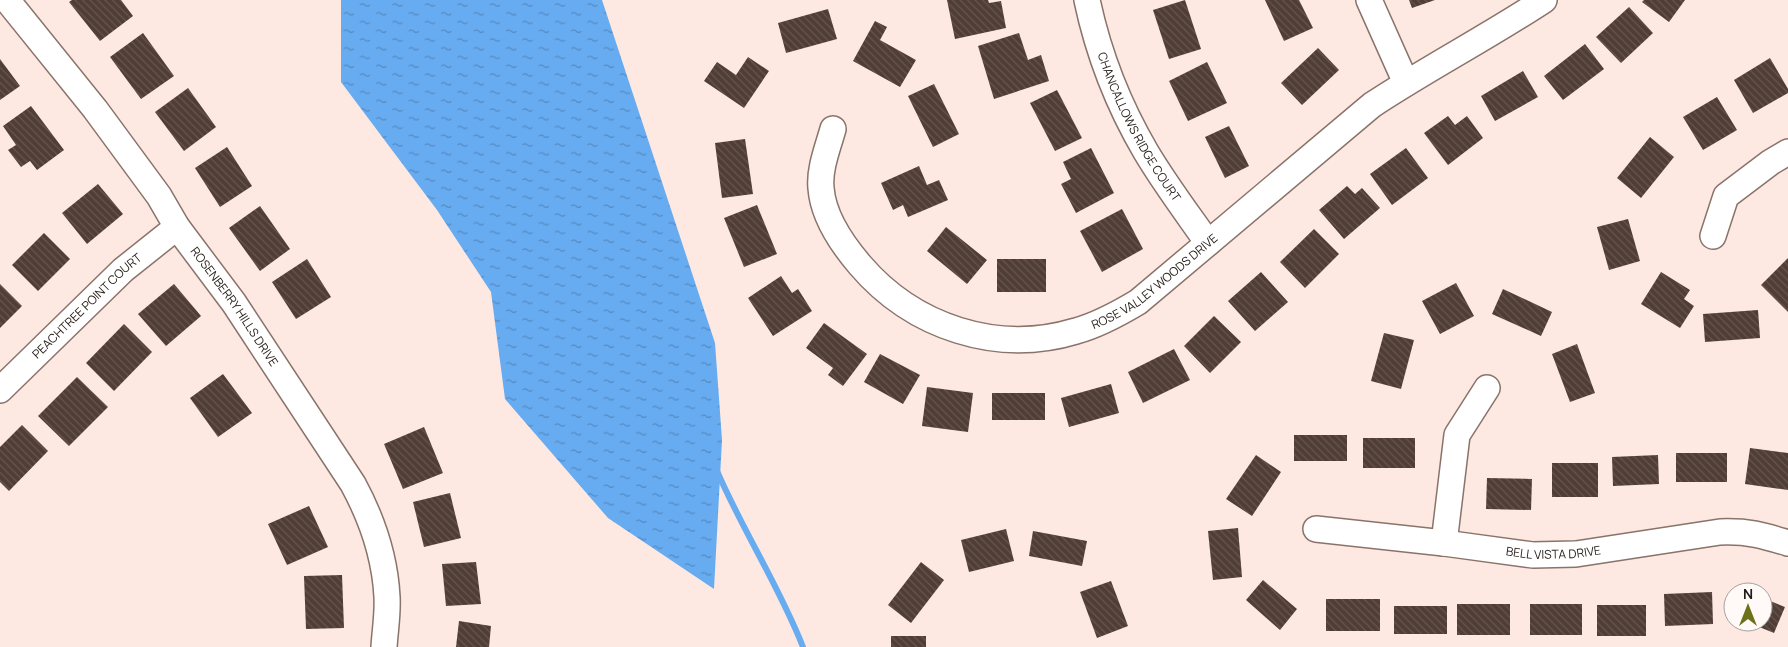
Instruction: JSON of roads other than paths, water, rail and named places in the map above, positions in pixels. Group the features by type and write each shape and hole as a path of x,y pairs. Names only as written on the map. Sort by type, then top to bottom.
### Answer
{"street":[{"name":"ROSENBERRY HILLS DRIVE","path":"7,0 95,109 160,196 177,227 234,303 338,460 365,507 381,552 387,598 384,647"},
{"name":"CHANCALLOWS RIDGE COURT","path":"1087,0 1102,52 1130,121 1163,179 1208,243"},
{"path":"1369,0 1406,83"},
{"name":"ROSE VALLEY WOODS DRIVE","path":"833,129 822,174 823,202 829,219 851,255 883,289 902,304 939,324 962,333 1029,339 1054,336 1083,329 1116,315 1138,302 1372,105 1406,83 1508,24 1544,0"},
{"path":"1713,236 1726,196 1788,152"},
{"name":"PEACHTREE POINT COURT","path":"0,390 124,270 177,227"},
{"path":"1444,543 1457,435 1487,388"},
{"name":"BELL VISTA DRIVE","path":"1316,529 1532,554 1585,553 1720,532 1743,531 1758,533 1788,543"}],"water":[{"path":"341,0 602,0 715,343 722,440 714,589 608,518 505,399 491,292 437,210 341,82"}],"waterway":[{"path":"717,471 783,602 803,647"}]}
